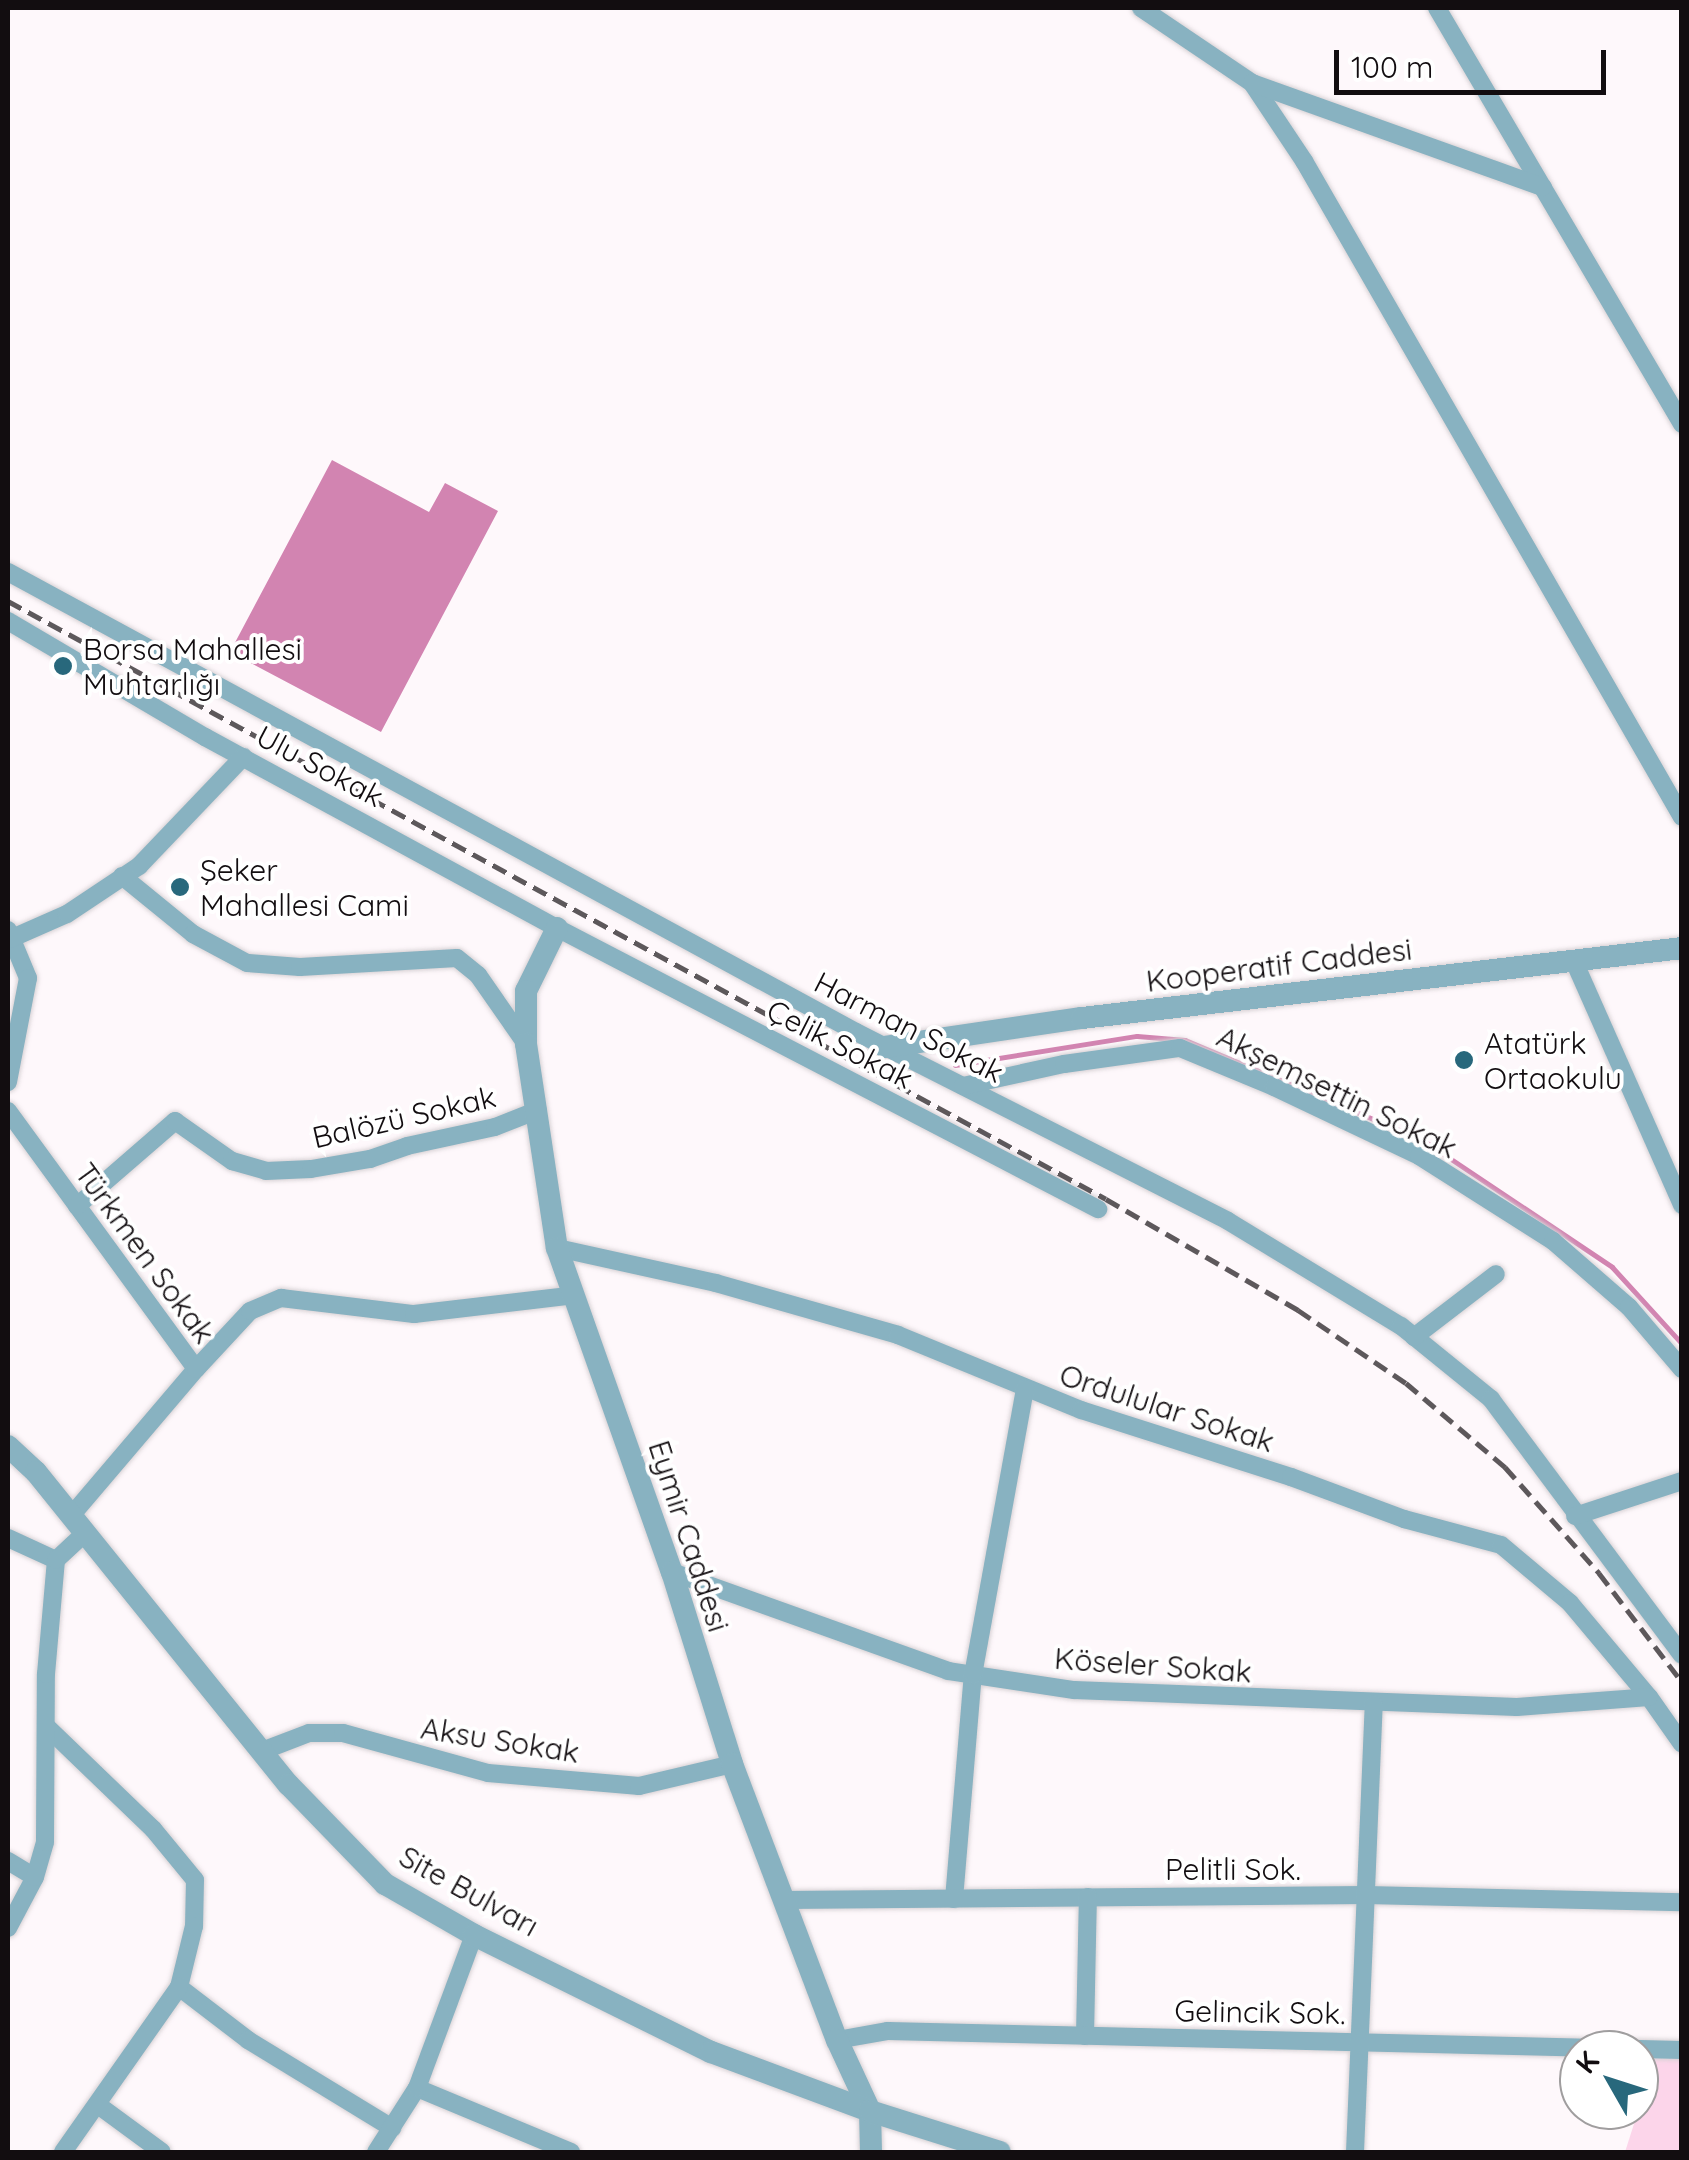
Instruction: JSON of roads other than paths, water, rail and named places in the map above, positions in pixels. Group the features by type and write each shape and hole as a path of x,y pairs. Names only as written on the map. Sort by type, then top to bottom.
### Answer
{"street":[{"path":"1141,8 1252,83 1543,187"},
{"path":"1437,8 1682,424"},
{"path":"1252,83 1304,161 1682,817"},
{"name":"Harman Sokak","path":"8,572 885,1046 1228,1221 1414,1337 1491,1399 1682,1654"},
{"name":"Ulu Sokak","path":"8,622 243,757 558,928"},
{"path":"8,1082 28,978 9,935 67,914 139,866 243,757"},
{"path":"122,876 193,934 247,963 300,967 457,958 478,974 526,1044"},
{"name":"Eymir Caddesi","path":"558,928 526,991 526,1044 557,1248 672,1572 732,1764 837,2040 870,2112 871,2152"},
{"name":"Çelik Sokak","path":"558,928 1098,1210"},
{"name":"Kooperatif Caddesi","path":"885,1046 1082,1018 1682,948"},
{"path":"1574,961 1682,1205"},
{"name":"Akşemsettin Sokak","path":"962,1086 1064,1064 1180,1048 1274,1087 1419,1156 1536,1230 1630,1308 1682,1369"},
{"name":"Türkmen Sokak","path":"8,1110 196,1369 77,1525 56,1560"},
{"name":"Balözü Sokak","path":"77,1206 175,1122 232,1161 266,1171 311,1169 370,1159 407,1146 496,1127 538,1110"},
{"name":"Ordulular Sokak","path":"557,1248 716,1282 898,1334 1025,1390 1404,1519 1501,1545 1570,1603 1649,1697 1682,1744"},
{"path":"1414,1337 1496,1274"},
{"path":"196,1369 250,1311 281,1298 414,1314 575,1295"},
{"path":"954,1898 973,1675 1025,1390"},
{"name":"Site Bulvarı","path":"8,1446 36,1472 289,1785 385,1884 474,1934 711,2052 870,2112 1000,2152"},
{"path":"1575,1516 1682,1481"},
{"path":"8,1538 56,1560 46,1674 46,1842 35,1877 8,1928"},
{"name":"Köseler Sokak","path":"672,1572 948,1671 1074,1690 1517,1707 1649,1697"},
{"path":"1355,2152 1374,1704"},
{"path":"48,1728 153,1829 195,1880 194,1926 179,1986 63,2152"},
{"name":"Aksu Sokak","path":"262,1750 309,1733 343,1733 488,1773 638,1786 732,1764"},
{"path":"8,1861 35,1877"},
{"name":"Pelitli Sok.","path":"784,1900 1366,1895 1682,1902"},
{"path":"1085,2036 1088,1897"},
{"path":"376,2152 417,2088 474,1934"},
{"path":"179,1986 248,2040 392,2128"},
{"name":"Gelincik Sok.","path":"837,2040 888,2031 1682,2050"},
{"path":"417,2088 571,2152"},
{"path":"98,2105 162,2152"}],"waterway":[{"path":"955,1065 1137,1036 1185,1040 1421,1139 1612,1267 1682,1344"}],"railway":[{"path":"8,601 1106,1199 1298,1310 1406,1383 1505,1467 1599,1573 1682,1682"}],"place":[{"name":"Borsa Mahallesi Muhtarlığı","path":"63,666"},
{"name":"Şeker Mahallesi Cami","path":"180,887"},
{"name":"Atatürk Ortaokulu","path":"1464,1060"}]}
